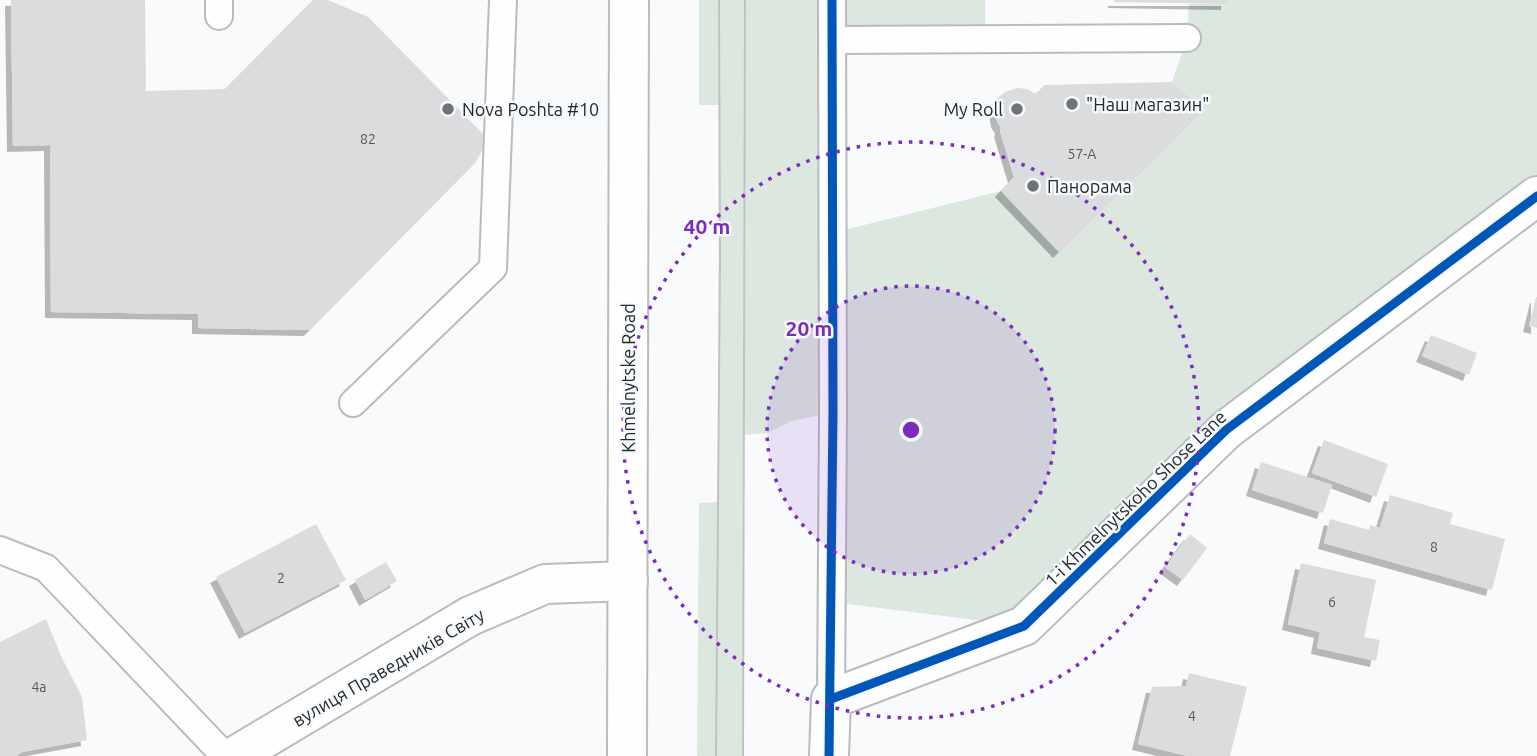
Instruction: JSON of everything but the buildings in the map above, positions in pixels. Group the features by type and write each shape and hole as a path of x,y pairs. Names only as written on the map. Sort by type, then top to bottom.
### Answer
{"main road":[{"name":"Khmelnytske Road","path":"627,756 629,0"},
{"name":"1-i Khmelnytskoho Shose Lane","path":"831,699 1024,626 1226,430 1537,196"},
{"name":"вулиця Праведників Світу","path":"235,756 470,616 545,584 628,581"},
{"path":"830,756 831,699"}],"lane":[{"path":"353,403 494,268 503,0"},
{"path":"831,699 832,0"},
{"path":"832,40 1187,38"},
{"path":"0,550 46,568 225,756"}],"shaded area":[{"path":"699,0 985,0 985,39 832,40 832,233 1001,191 1202,110 1172,82 1187,38 1189,4 1226,4 1227,0 1537,0 1537,196 1226,430 1024,626 832,602 833,413 791,421 767,433 744,435 743,756 697,756 699,503 718,502 719,105 699,105"}],"tram line":[{"path":"716,756 719,0"},
{"path":"743,756 745,0"}],"cycle path":[{"path":"829,756 833,413 832,0"},
{"path":"831,699 1024,626 1226,430 1537,196"}],"place":[{"name":"\"Наш магазин\"","path":"1072,104"},
{"name":"Nova Poshta #10","path":"448,109"},
{"name":"My Roll","path":"1017,109"},
{"name":"Панорама","path":"1033,186"}]}
